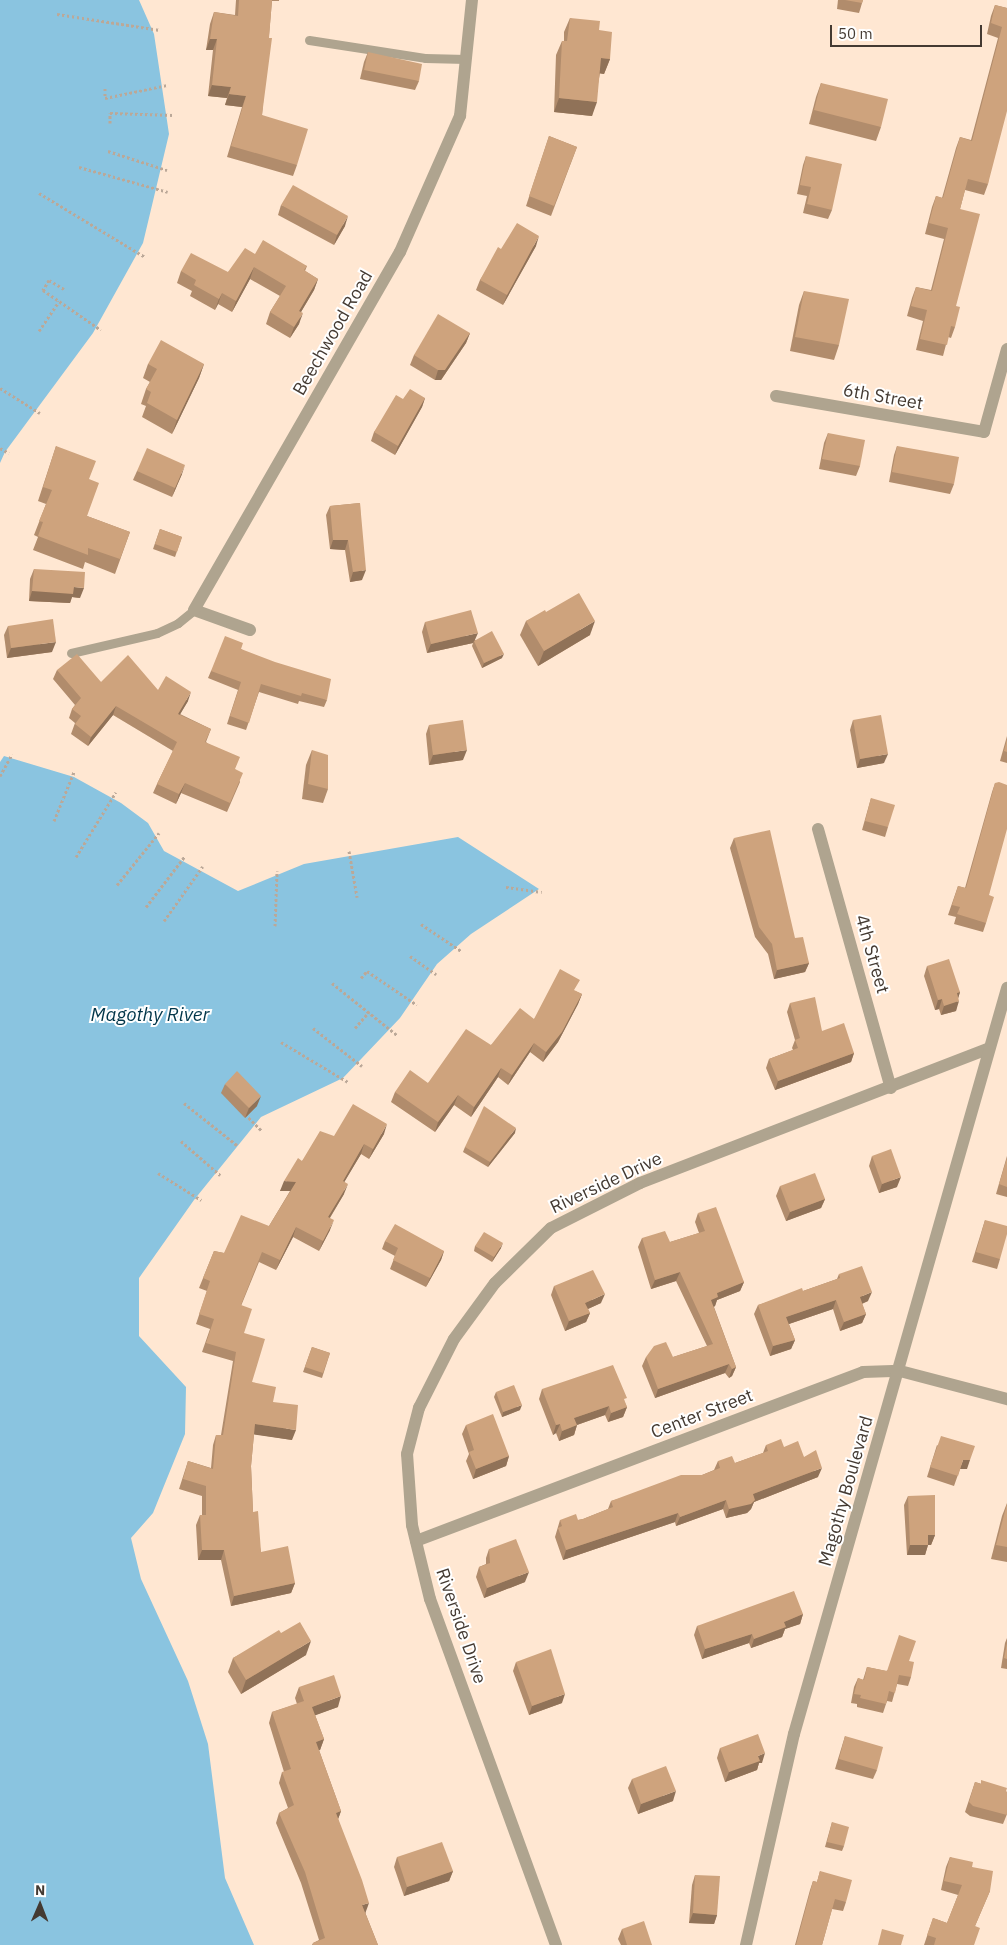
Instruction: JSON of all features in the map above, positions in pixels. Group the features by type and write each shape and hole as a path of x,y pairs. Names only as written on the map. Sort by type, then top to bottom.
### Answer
{"street":[{"name":"Beechwood Road","path":"194,610 400,252 460,116 472,0"},
{"name":"6th Street","path":"776,396 984,432 1007,349"},
{"path":"194,610 250,630"},
{"name":"4th Street","path":"818,829 891,1088"},
{"path":"989,1048 1007,988"},
{"name":"Riverside Drive","path":"556,1945 430,1599 416,1541 407,1454 419,1408 454,1339 495,1283 538,1238 551,1228 640,1183 891,1088 989,1048"},
{"name":"Magothy Boulevard","path":"746,1945 794,1734 900,1371 989,1048"},
{"name":"Center Street","path":"416,1541 863,1372 900,1371 1007,1399"}],"lane":[{"path":"309,40 425,58 466,59"},
{"path":"71,653 157,633 178,623 194,610"}],"path":[{"path":"57,14 160,30"},
{"path":"104,88 105,98 167,85"},
{"path":"110,123 110,114 173,115"},
{"path":"108,151 167,170"},
{"path":"79,167 168,192"},
{"path":"40,193 145,257"},
{"path":"64,289 49,280 43,290 101,330"},
{"path":"39,331 59,301"},
{"path":"0,388 40,413"},
{"path":"0,448 9,453"},
{"path":"0,776 12,754"},
{"path":"54,821 74,772"},
{"path":"76,857 116,792"},
{"path":"117,884 159,833"},
{"path":"349,851 356,897"},
{"path":"146,907 185,856"},
{"path":"164,921 203,866"},
{"path":"275,926 277,871"},
{"path":"506,887 542,892"},
{"path":"421,924 461,951"},
{"path":"410,956 436,974"},
{"path":"362,978 367,971 417,1004"},
{"path":"332,983 397,1035"},
{"path":"355,1028 369,1012"},
{"path":"313,1028 362,1066"},
{"path":"281,1042 348,1082"},
{"path":"184,1103 238,1146"},
{"path":"238,1107 262,1130"},
{"path":"181,1141 220,1175"},
{"path":"158,1173 201,1200"}],"water":[{"path":"0,0 139,0 154,34 169,134 143,243 93,333 5,452 0,463"},
{"name":"Magothy River","path":"4,756 74,777 121,803 148,823 164,851 238,891 304,864 458,837 539,889 471,934 437,964 400,1018 343,1078 261,1117 194,1200 139,1278 139,1336 186,1387 185,1434 153,1513 131,1538 141,1579 188,1681 208,1744 225,1878 254,1945 0,1945 0,762"}],"building":[{"path":"239,0 272,0 269,38 272,38 262,115 308,129 297,165 231,146 246,96 229,94 231,87 212,85 217,39 210,39 214,12 238,16"},
{"path":"845,0 863,0 862,3"},
{"path":"995,5 1007,8 1007,111 988,184 968,179 960,209 980,214 956,306 960,307 955,327 951,326 947,345 920,339 927,310 911,306 916,287 932,291 948,228 929,223 936,196 943,198 960,137 972,141 1002,27 991,23"},
{"path":"570,18 600,21 599,30 612,32 610,59 601,58 597,102 559,98 562,41 567,41"},
{"path":"368,52 422,64 419,81 364,70"},
{"path":"821,83 888,99 881,127 814,110"},
{"path":"549,136 577,147 554,206 529,196"},
{"path":"806,156 842,164 832,210 807,204 811,187 800,185"},
{"path":"293,185 348,216 337,235 281,205"},
{"path":"517,223 539,236 507,295 480,280 498,247 501,249"},
{"path":"263,240 307,266 304,270 318,279 299,311 303,313 294,327 270,312 286,286 254,267 236,301 222,293 219,299 194,285 196,280 181,271 191,253 228,272 245,248 255,254"},
{"path":"804,291 849,299 839,345 795,337"},
{"path":"438,314 470,333 445,370 438,370 414,355"},
{"path":"161,340 204,364 177,420 147,403 151,392 146,389 157,369 148,364"},
{"path":"410,389 425,398 398,446 374,432 396,395 403,399"},
{"path":"828,433 865,440 860,466 822,459"},
{"path":"56,446 96,461 89,479 99,483 87,516 130,532 120,559 88,548 88,555 38,536 43,522 39,521 52,490 43,487"},
{"path":"897,446 959,457 954,484 892,472"},
{"path":"147,448 185,465 175,488 137,471"},
{"path":"360,503 366,570 353,572 348,540 333,540 330,506"},
{"path":"160,529 182,537 177,552 155,544"},
{"path":"34,569 85,572 84,588 74,587 73,594 32,591"},
{"path":"579,593 595,621 544,651 526,621"},
{"path":"471,610 478,633 431,644 425,622"},
{"path":"53,619 56,642 11,648 8,626"},
{"path":"492,631 504,654 484,663 474,641"},
{"path":"225,636 243,643 241,649 275,662 331,679 327,700 302,693 301,696 261,684 249,723 230,716 241,682 211,671"},
{"path":"77,654 101,682 128,655 158,690 166,676 191,692 178,714 211,729 205,742 240,757 235,769 243,773 230,803 185,783 179,794 157,784 177,742 116,706 91,737 75,724 81,716 72,709 81,698 57,670"},
{"path":"881,715 888,754 860,759 853,720"},
{"path":"463,720 467,750 433,755 429,725"},
{"path":"1007,739 1007,752 1004,751"},
{"path":"312,750 328,755 328,789 308,784"},
{"path":"999,782 1007,785 1007,829 989,895 994,897 986,923 957,914 960,907 952,905 958,886 966,888 995,783"},
{"path":"871,798 895,805 888,827 865,821"},
{"path":"770,830 795,938 803,937 809,963 777,970 772,944 759,927 734,838"},
{"path":"949,959 960,992 957,993 959,1001 944,1006 942,999 938,1000 927,966"},
{"path":"560,969 580,980 574,990 582,994 562,1032 546,1052 534,1043 512,1075 501,1068 474,1107 458,1095 438,1122 395,1092 410,1070 428,1083 466,1029 491,1045 520,1008 534,1019"},
{"path":"815,997 822,1031 844,1023 854,1053 778,1081 769,1059 798,1048 795,1040 800,1038 790,1003"},
{"path":"237,1071 261,1096 249,1108 225,1084"},
{"path":"353,1104 387,1124 373,1149 364,1144 343,1181 348,1184 328,1217 334,1220 323,1241 296,1227 280,1260 262,1252 241,1305 252,1309 244,1333 265,1339 252,1382 276,1387 273,1402 298,1405 296,1430 255,1424 251,1466 253,1512 258,1511 261,1552 288,1546 295,1583 234,1596 224,1550 202,1550 200,1515 206,1515 206,1486 183,1479 188,1461 213,1469 216,1435 223,1435 236,1352 206,1343 214,1319 199,1314 210,1281 203,1278 214,1251 224,1253 241,1215 269,1226 296,1182 284,1181 298,1158 302,1161 320,1131 334,1136"},
{"path":"484,1106 516,1128 490,1162 465,1147"},
{"path":"891,1149 901,1177 882,1184 872,1156"},
{"path":"1007,1158 1007,1187 999,1184"},
{"path":"815,1173 825,1199 790,1212 780,1186"},
{"path":"716,1207 744,1282 717,1293 718,1297 711,1300 736,1367 732,1369 729,1364 658,1389 646,1357 654,1346 666,1342 673,1357 713,1344 680,1272 655,1280 642,1238 665,1231 670,1242 705,1231 698,1213"},
{"path":"985,1220 1007,1226 1007,1234 1000,1259 976,1252"},
{"path":"395,1224 444,1251 430,1278 393,1260 398,1248 385,1241"},
{"path":"484,1232 503,1243 494,1257 475,1246"},
{"path":"862,1266 872,1292 860,1297 866,1314 844,1322 836,1300 786,1317 795,1340 773,1346 758,1305 802,1288 803,1291 840,1278 839,1274"},
{"path":"593,1270 605,1294 585,1303 590,1313 569,1321 554,1286"},
{"path":"312,1347 330,1353 323,1373 305,1367"},
{"path":"613,1365 627,1398 624,1399 627,1407 611,1413 609,1406 574,1418 577,1425 562,1431 560,1424 556,1425 542,1389"},
{"path":"514,1385 522,1405 503,1412 496,1392"},
{"path":"493,1414 509,1456 476,1469 469,1452 474,1450 466,1425"},
{"path":"941,1436 975,1446 970,1460 963,1460 958,1476 930,1467"},
{"path":"781,1439 784,1447 798,1441 804,1457 816,1450 822,1468 753,1494 755,1500 751,1504 729,1509 726,1500 680,1517 678,1513 566,1550 558,1528 562,1526 560,1520 576,1514 578,1520 583,1519 613,1507 611,1501 681,1475 702,1475 720,1468 718,1461 732,1456 735,1463 768,1451 766,1445"},
{"path":"935,1495 935,1535 928,1535 928,1545 910,1545 908,1496"},
{"path":"1007,1504 1007,1547 996,1545"},
{"path":"516,1539 529,1572 487,1588 479,1567 490,1563 489,1549"},
{"path":"794,1591 803,1614 784,1622 786,1627 754,1639 752,1634 705,1649 697,1626"},
{"path":"300,1622 311,1641 246,1680 233,1658 279,1630 281,1633"},
{"path":"899,1635 916,1641 909,1661 914,1662 911,1677 899,1675 895,1693 889,1691 886,1704 860,1698 861,1695 854,1694 858,1678 864,1680 867,1667 887,1671"},
{"path":"1007,1643 1007,1659 1004,1658"},
{"path":"551,1649 565,1694 532,1706 516,1662"},
{"path":"334,1675 341,1696 312,1707 324,1739 316,1742 341,1811 336,1813 362,1880 369,1903 362,1905 378,1945 313,1945 313,1943 325,1938 305,1872 279,1813 294,1805 282,1772 291,1769 272,1712 304,1701 299,1687"},
{"path":"758,1734 765,1753 758,1756 760,1761 729,1772 720,1748"},
{"path":"845,1736 883,1747 877,1770 839,1759"},
{"path":"666,1766 676,1791 641,1804 632,1779"},
{"path":"981,1780 1007,1788 1007,1815 973,1806 969,1802 975,1782 981,1784"},
{"path":"832,1822 849,1827 844,1846 827,1842"},
{"path":"442,1842 453,1871 407,1887 397,1857"},
{"path":"950,1857 973,1862 972,1867 993,1871 990,1891 975,1926 980,1928 974,1945 934,1945 936,1938 927,1935 933,1918 947,1923 962,1885 944,1881"},
{"path":"820,1871 852,1880 846,1902 835,1899 822,1945 796,1945 813,1881 817,1882"},
{"path":"695,1875 720,1876 717,1915 693,1913"},
{"path":"644,1921 652,1945 627,1945 622,1929"},
{"path":"882,1929 904,1935 901,1945 878,1945"}]}
